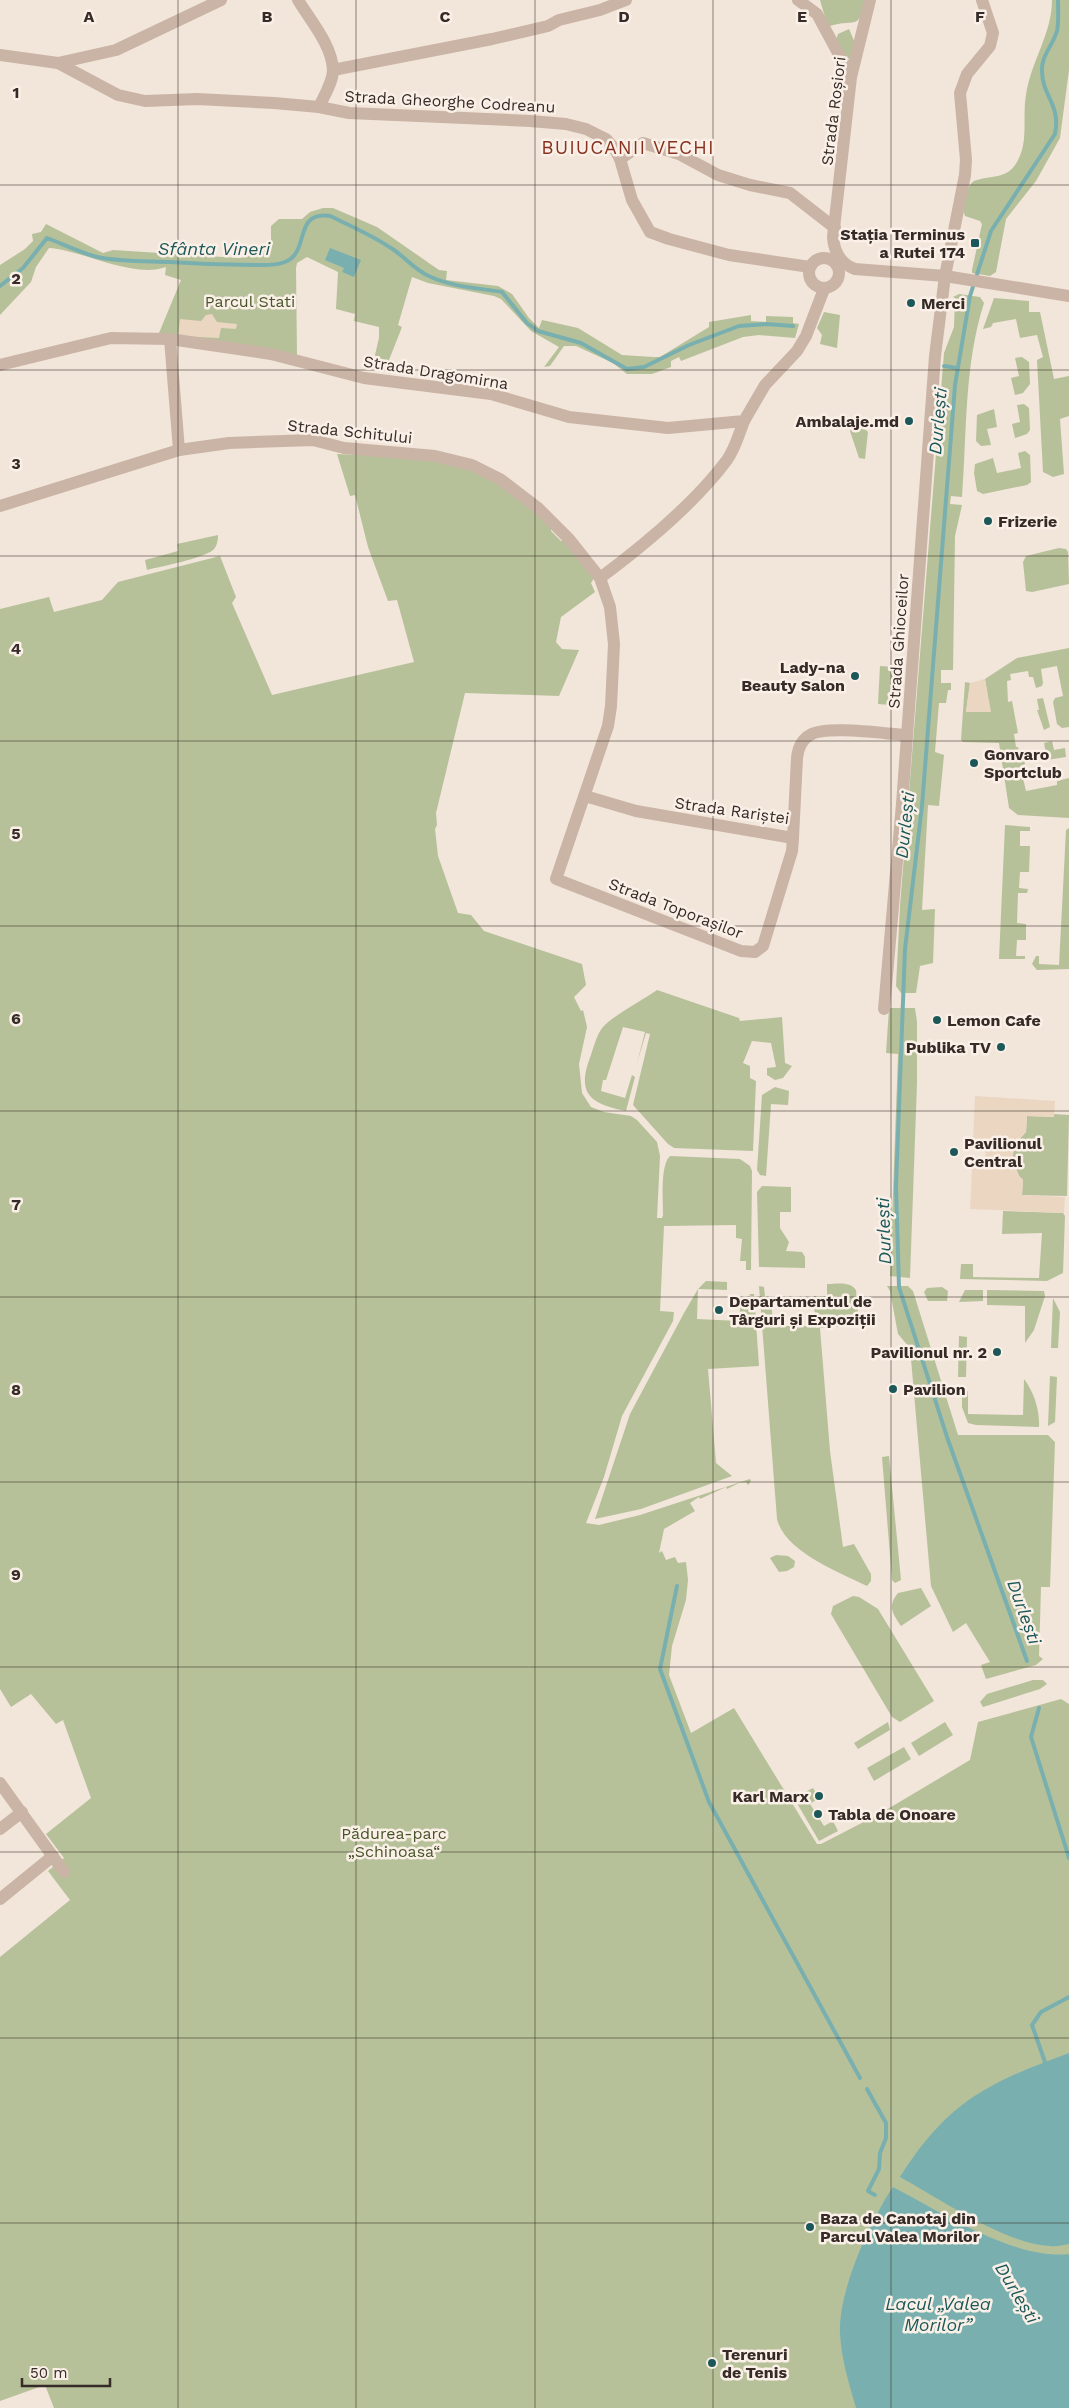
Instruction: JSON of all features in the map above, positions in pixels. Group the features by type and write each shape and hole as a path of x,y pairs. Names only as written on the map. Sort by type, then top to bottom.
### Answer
{"street":[{"path":"58,63 116,50 222,0"},
{"path":"298,0 327,49 333,70 319,107"},
{"path":"333,70 492,40 548,26 559,20 600,10 626,0"},
{"path":"798,0 817,14 851,77"},
{"name":"Strada Roșiori","path":"836,257 834,233 851,77 870,0"},
{"name":"Strada Ghioceilor","path":"884,1008 907,735 934,362 951,278 965,175 966,160 960,93 967,74 984,55 992,40 991,25 982,0"},
{"name":"Strada Gheorghe Codreanu","path":"0,55 58,63 118,95 145,101 216,100 319,107 349,113 530,120 566,124 586,129 606,139 620,159 632,200 650,232 729,255 814,263"},
{"path":"620,159 643,143 678,154 718,175 750,185 790,193 834,233 814,263 811,281 819,288 824,289 834,286 838,281 840,271 836,257"},
{"path":"814,263 836,257 848,266 868,271 951,278 1066,293"},
{"path":"838,281 868,271"},
{"path":"585,796 608,726 612,706 614,644 610,607 600,578 648,541 727,460 744,421 766,385 797,351 806,336 824,289"},
{"name":"Strada Dragomirna","path":"0,365 111,338 170,339 271,354 364,378 491,394 569,417 668,428 744,421"},
{"path":"170,339 179,450"},
{"name":"Strada Schitului","path":"0,506 179,450 260,440 313,440 344,448 436,456 458,461 493,476 517,491 570,539 600,578"},
{"name":"Strada Rariștei","path":"585,796 636,811 793,838 797,758 800,745 805,738 816,732 833,730 907,735"},
{"name":"Strada Toporașilor","path":"585,796 556,879 741,951 755,952 763,946 793,838"},
{"path":"0,1783 64,1872"},
{"path":"0,1829 22,1812"},
{"path":"0,1899 53,1856"}],"green space":[{"path":"820,0 867,0 858,20 830,26 827,24"},
{"path":"1052,0 1069,0 1069,70 1060,138 1036,181 1006,219 996,272 990,276 972,273 982,224 980,221 965,216 963,208 965,197 968,188 974,181 1008,172 1013,168 1021,154 1024,138 1026,95 1032,71 1049,24"},
{"path":"849,29 855,43 851,59 845,58 836,40 838,34"},
{"name":"Parcul Stati","path":"323,208 333,208 377,227 439,270 447,271 446,280 498,286 512,294 529,318 539,328 542,320 578,328 622,355 660,357 709,327 709,322 751,315 751,321 766,322 766,316 793,317 793,323 799,324 795,338 759,335 743,337 681,361 679,357 671,361 671,367 652,374 627,374 613,363 576,346 564,346 550,366 544,367 559,347 531,331 501,299 428,283 412,277 398,325 402,327 387,365 391,372 389,374 375,355 379,338 379,327 354,321 355,314 336,309 338,272 307,257 297,263 296,268 297,355 159,333 181,280 165,275 166,267 153,270 123,267 49,248 36,267 31,282 0,315 0,265 25,249 33,241 32,234 41,232 46,224 103,253 113,250 239,258 253,255 264,248 271,240 271,226 279,219 302,219 310,212"},
{"path":"959,294 980,297 984,303 973,350 967,399 962,497 951,496 950,504 962,505 955,536 953,670 941,670 941,683 951,683 951,690 948,690 946,703 939,703 935,752 944,755 939,806 928,805 922,910 935,909 933,963 920,966 916,993 901,993 896,986 900,906 944,353 954,327 955,298 953,297"},
{"path":"994,298 1029,301 1029,312 1040,312 1054,379 1069,376 1069,416 1060,419 1064,474 1053,477 1043,472 1037,360 1043,357 1037,335 1020,338 1016,319 993,323 991,327 983,329"},
{"path":"824,312 840,315 837,348 820,344 822,335 817,328"},
{"path":"1022,357 1029,362 1030,384 1023,393 1015,395 1011,378 1019,376 1015,358"},
{"path":"1024,404 1029,408 1030,430 1027,434 1015,438 1012,424 1020,422 1017,405"},
{"path":"994,409 997,427 987,429 991,445 981,446 976,441 977,415"},
{"path":"852,427 864,428 868,432 865,459 859,458 850,431"},
{"path":"1025,451 1030,455 1031,482 1027,485 983,494 977,491 974,473 975,464 993,458 997,473 1021,468 1018,453"},
{"name":"Pădurea-parc „Schinoasa“","path":"337,454 399,457 440,462 460,467 498,483 551,527 551,531 561,541 565,539 594,578 591,583 595,592 561,617 556,642 562,649 579,650 559,696 465,693 436,813 437,825 435,829 438,856 458,913 471,915 484,931 582,964 586,985 574,997 581,1011 583,1010 587,1027 579,1064 582,1093 591,1107 604,1112 631,1116 657,1142 660,1156 657,1218 662,1218 663,1215 663,1175 670,1156 740,1159 750,1166 752,1171 751,1270 746,1270 746,1261 740,1261 742,1239 736,1238 736,1225 664,1226 660,1311 674,1312 673,1321 622,1416 604,1477 586,1523 599,1525 640,1515 750,1479 751,1481 748,1485 746,1482 739,1483 700,1499 699,1497 690,1503 695,1511 664,1529 659,1553 662,1551 666,1560 675,1557 678,1563 686,1562 688,1580 686,1600 672,1646 669,1675 691,1733 734,1708 817,1844 821,1844 881,1813 970,1760 978,1722 1061,1699 1069,1704 1069,2408 54,2408 45,2385 0,2401 0,1957 70,1900 48,1871 64,1858 46,1834 91,1798 63,1720 56,1724 31,1694 11,1707 0,1689 0,609 49,597 54,612 102,600 118,582 220,556 236,597 232,603 272,695 414,662 397,600 388,601 368,547 355,495 350,496"},
{"path":"218,535 215,547 208,553 147,570 145,560 178,551 177,544"},
{"path":"1059,548 1066,549 1068,552 1069,584 1032,592 1026,591 1023,562 1026,556"},
{"path":"1069,648 1069,727 1062,728 1057,724 1053,702 1055,698 1063,696 1057,666 1041,669 1043,683 1042,686 1036,688 1033,677 1029,677 1028,671 1010,674 1011,680 1007,681 1008,702 1012,701 1018,733 1014,734 1016,747 1018,747 1020,758 1024,757 1025,764 1020,766 1026,791 1057,785 1057,781 1069,778 1069,818 1018,815 1009,808 999,743 963,742 961,740 965,682 970,683 966,712 990,711 985,679 1017,658"},
{"path":"880,666 894,667 891,705 878,704"},
{"path":"1043,698 1050,727 1044,730 1037,710 1039,710 1037,699"},
{"path":"1052,741 1054,750 1065,748 1066,757 1047,760 1044,743"},
{"path":"1005,825 1030,827 1030,831 1020,831 1020,846 1030,846 1029,872 1020,872 1019,888 1028,889 1027,893 1018,893 1017,923 1026,924 1026,940 1017,940 1016,956 1025,956 1025,959 999,959"},
{"path":"1069,828 1069,969 1037,970 1032,964 1036,956 1039,956 1039,964 1059,965 1066,830"},
{"path":"657,990 739,1018 740,1021 782,1017 785,1063 792,1066 783,1078 775,1080 767,1075 767,1068 776,1067 771,1043 752,1041 743,1063 750,1066 750,1078 756,1081 753,1151 674,1148 668,1144 633,1105 650,1034 646,1033 637,1063 645,1032 623,1027 606,1080 603,1080 601,1091 625,1098 632,1075 635,1077 626,1111 603,1105 589,1095 585,1079 587,1068 601,1030 608,1022"},
{"path":"889,1008 915,1008 917,1022 917,1083 910,1278 890,1276 898,1054 886,1053"},
{"path":"775,1087 789,1091 788,1105 771,1104 766,1176 760,1175 757,1170 762,1095"},
{"path":"1054,1114 1069,1115 1067,1196 1022,1195 1023,1180 1015,1166 1012,1165 1014,1145 1026,1132 1027,1116 1054,1117"},
{"path":"762,1186 791,1187 791,1212 780,1212 780,1228 789,1242 786,1251 802,1252 805,1257 805,1268 759,1267 757,1192"},
{"path":"1003,1211 1063,1213 1065,1216 1063,1273 1047,1281 960,1279 961,1264 973,1264 973,1277 1039,1278 1042,1233 1002,1234"},
{"path":"706,1281 727,1282 727,1290 698,1289"},
{"path":"827,1284 847,1284 856,1290 859,1325 820,1328 830,1451 843,1547 854,1544 871,1574 871,1581 867,1586 815,1560 802,1551 782,1531 777,1519 759,1286 764,1287 765,1297 771,1297 773,1326 815,1326 814,1296 827,1296"},
{"path":"887,1286 908,1286 913,1291 958,1435 1048,1435 1055,1442 1050,1587 1041,1587 1039,1656 1043,1659 1036,1665 986,1679 981,1665 990,1662 966,1623 953,1632 931,1586 910,1348 898,1334 890,1291"},
{"path":"942,1287 948,1291 947,1301 928,1301 924,1292 927,1288"},
{"path":"698,1289 697,1319 739,1321 741,1300 749,1301 750,1294 754,1294 759,1366 708,1369 716,1463 732,1476 641,1509 595,1519 630,1414"},
{"path":"965,1290 983,1290 983,1301 959,1302"},
{"path":"987,1290 1044,1291 1045,1296 1034,1330 1025,1343 1025,1306 987,1305"},
{"path":"1053,1298 1060,1312 1058,1348 1051,1348"},
{"path":"959,1336 967,1337 966,1377 958,1377"},
{"path":"1050,1376 1057,1377 1055,1422 1048,1426"},
{"path":"1024,1379 1036,1402 1039,1427 976,1425 968,1423 962,1407 962,1391 968,1391 968,1414 1023,1415"},
{"path":"889,1456 901,1580 895,1583 892,1580 882,1457"},
{"path":"776,1555 788,1556 795,1561 794,1567 787,1571 779,1572 770,1558"},
{"path":"921,1588 931,1606 901,1626 892,1610 895,1598 898,1593"},
{"path":"853,1596 859,1597 878,1609 934,1701 900,1722 892,1717 831,1614 833,1606"},
{"path":"1033,1680 1043,1680 1047,1684 1040,1689 983,1707 980,1702 987,1694"},
{"path":"888,1722 890,1730 858,1749 854,1743"},
{"path":"945,1722 953,1735 919,1756 911,1743"},
{"path":"904,1747 911,1759 874,1781 867,1768"},
{"path":"813,1788 819,1798 810,1804 824,1826 833,1821 838,1831 819,1841 794,1798"}],"shaded area":[{"path":"212,314 217,322 237,324 236,329 221,328 219,338 178,336 180,319 201,321 206,315"},
{"path":"985,679 991,712 966,712 970,683"},
{"path":"975,1096 1055,1101 1054,1117 1027,1116 1026,1132 1014,1145 1012,1165 1015,1166 1023,1180 1022,1195 1065,1197 1064,1213 970,1209 972,1168 981,1165 986,1154 983,1146 973,1140"}],"water":[{"path":"330,248 361,260 354,277 342,272 344,268 325,260"},
{"path":"1069,2053 1069,2244 1050,2246 1013,2237 973,2219 900,2177 935,2130 953,2112 972,2098 1015,2074"},
{"name":"Lacul „Valea Morilor”","path":"893,2187 955,2221 1002,2242 1025,2250 1048,2254 1069,2254 1069,2408 856,2408 842,2352 840,2333 844,2298 857,2257 875,2218"}],"waterway":[{"name":"Durlești","path":"1027,1661 947,1437 899,1287 896,1186 905,949 922,806 955,385 970,296 991,231 1055,134 1056,115 1045,87 1042,66 1045,55 1057,31 1058,0"},
{"name":"Sfânta Vineri","path":"0,286 23,268 47,238 78,251 116,260 273,265 285,262 293,257 298,250 306,226 311,220 318,216 330,216 386,245 399,253 421,272 431,277 457,285 502,292 527,323 538,331 581,343 627,369 644,367 689,345 739,326 766,324 793,326"},
{"path":"944,366 957,368"},
{"path":"677,1586 660,1669 709,1802 860,2078"},
{"name":"Durlești","path":"1039,1708 1031,1737 1069,1858"},
{"name":"Durlești","path":"1046,2065 1032,2025 1041,2012 1069,1997"},
{"path":"867,2089 886,2123 886,2138 880,2153 879,2169 868,2191 875,2195"}],"place":[{"name":"Stația Terminus a Rutei 174","path":"975,243"},
{"name":"Merci","path":"911,303"},
{"name":"Ambalaje.md","path":"909,421"},
{"name":"Frizerie","path":"988,521"},
{"name":"Lady-na Beauty Salon","path":"855,676"},
{"name":"Gonvaro Sportclub","path":"974,763"},
{"name":"Lemon Cafe","path":"937,1020"},
{"name":"Publika TV","path":"1001,1047"},
{"name":"Pavilionul Central","path":"954,1152"},
{"name":"Departamentul de Târguri și Expoziții","path":"719,1310"},
{"name":"Pavilionul nr. 2","path":"997,1352"},
{"name":"Pavilion","path":"893,1389"},
{"name":"Karl Marx","path":"819,1796"},
{"name":"Tabla de Onoare","path":"818,1814"},
{"name":"Baza de Canotaj din Parcul Valea Morilor","path":"810,2227"},
{"name":"Terenuri de Tenis","path":"712,2363"}],"district":[{"name":"BUIUCANII VECHI","path":"628,147"}]}
